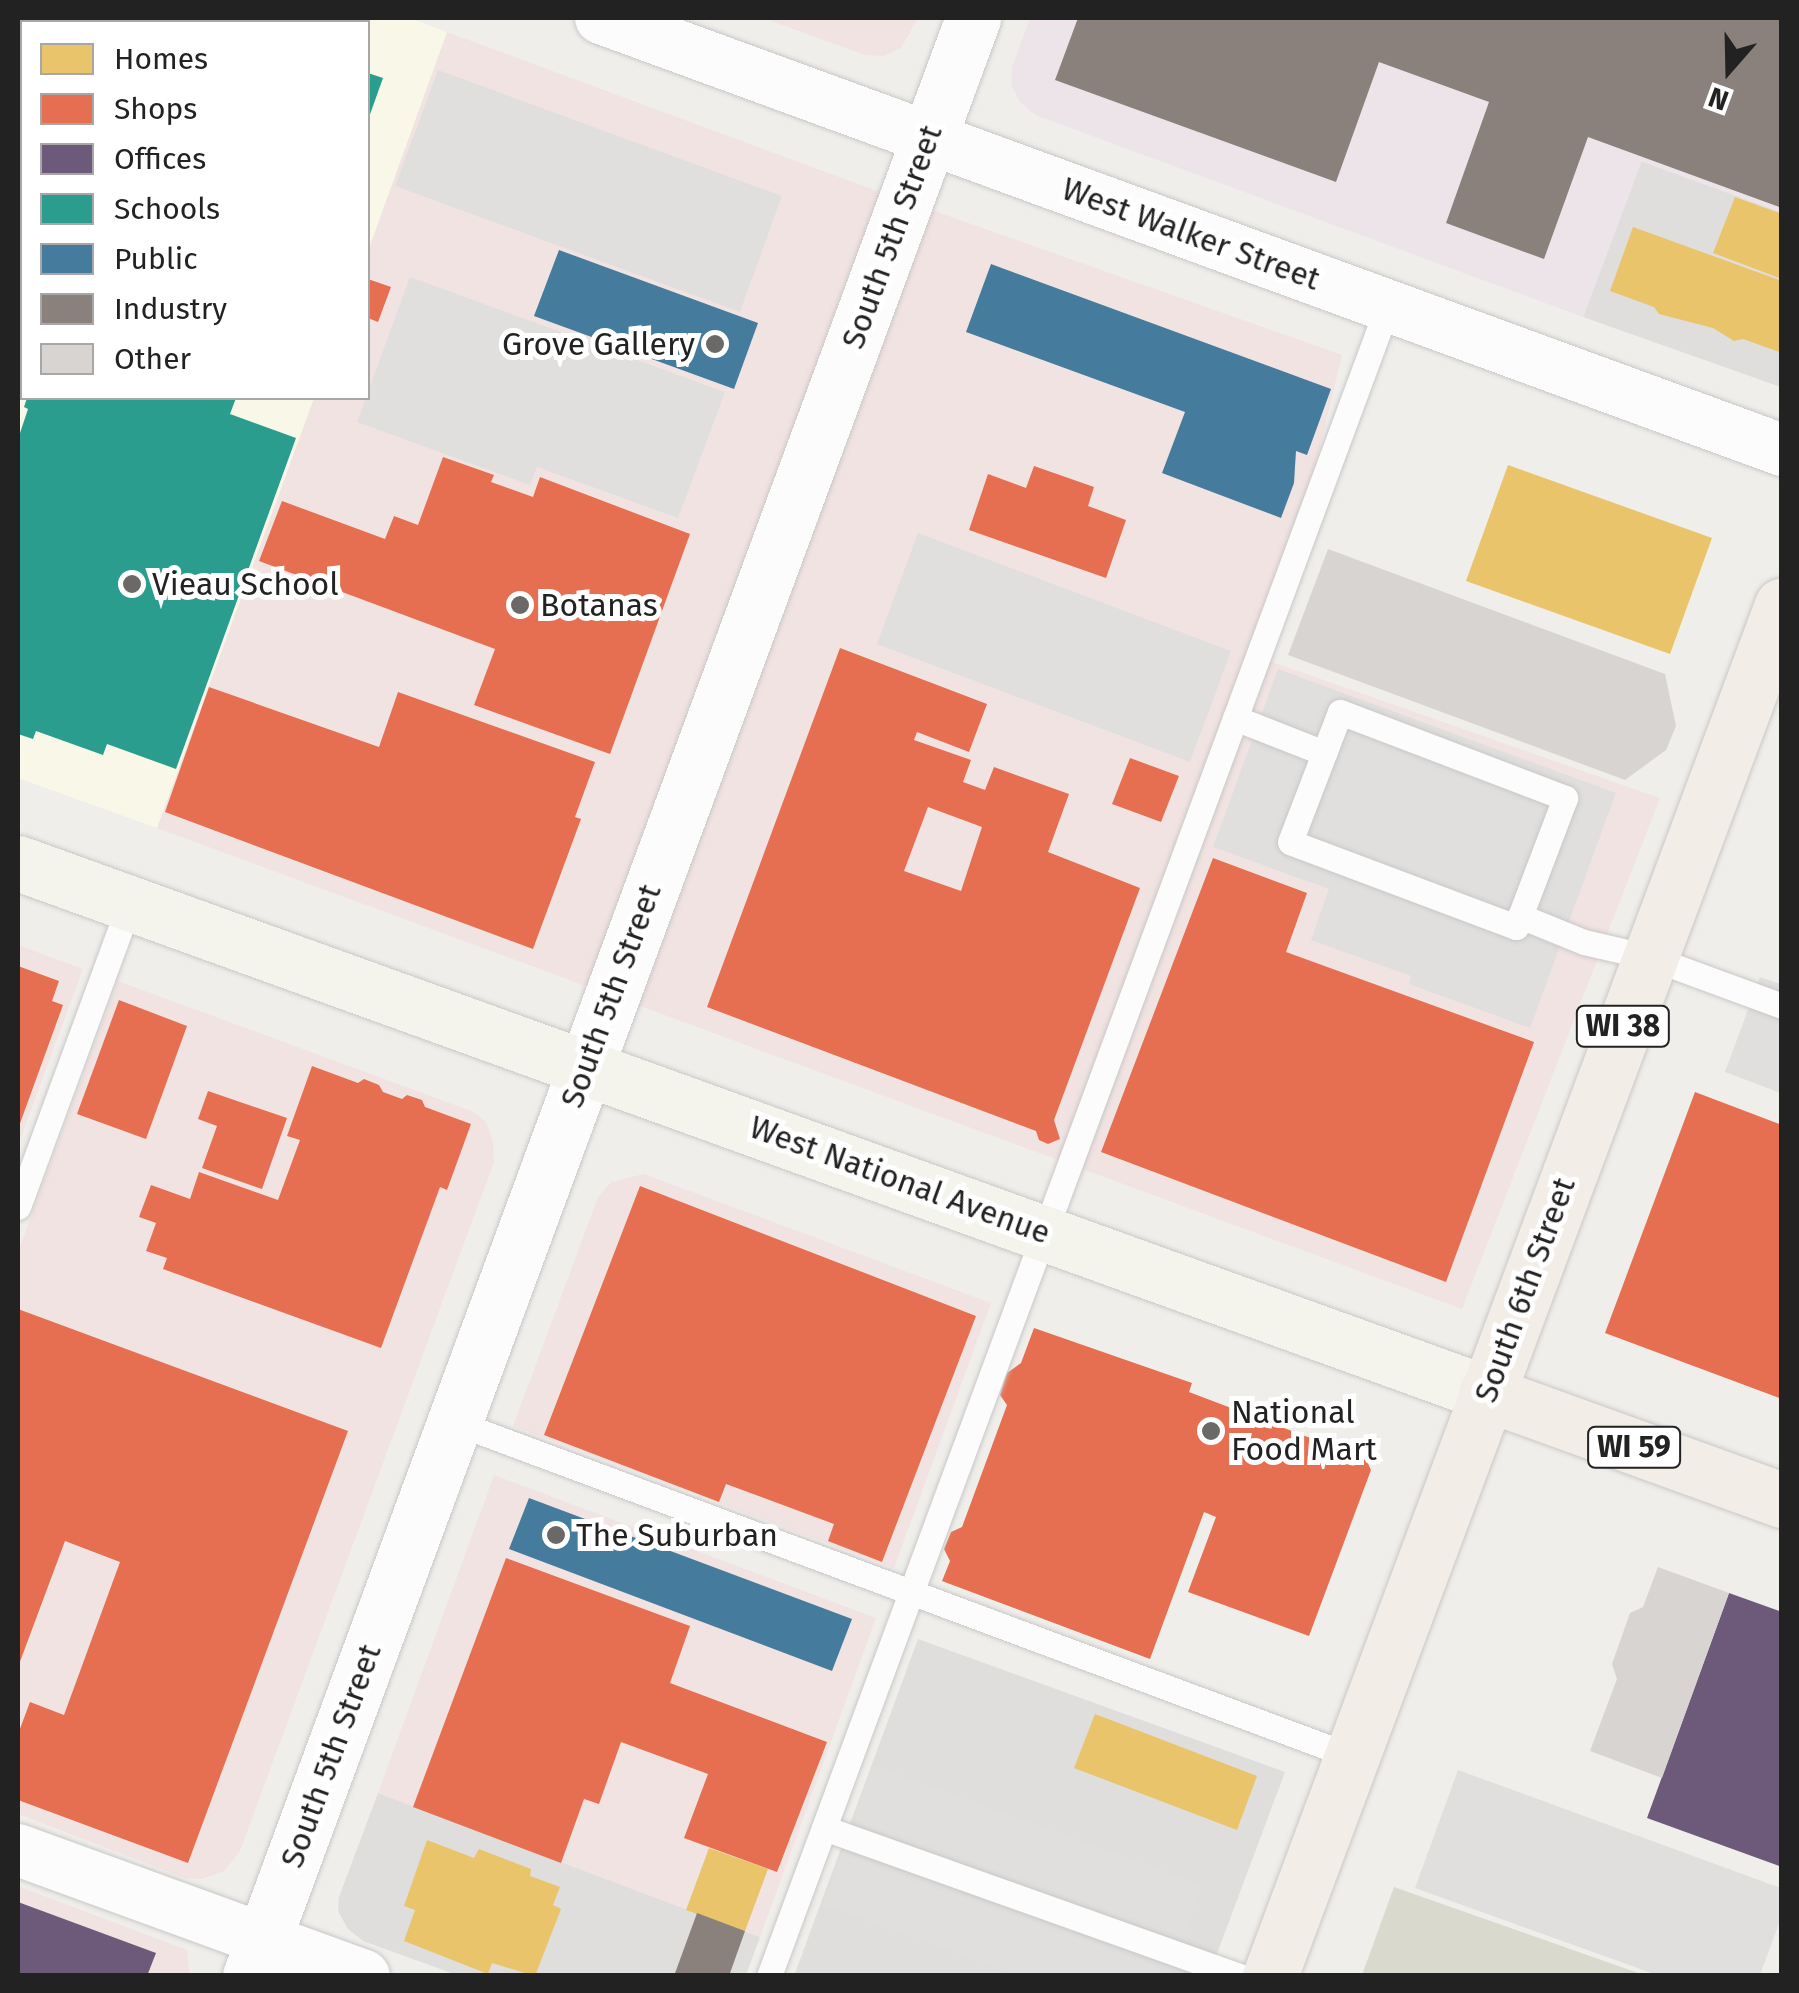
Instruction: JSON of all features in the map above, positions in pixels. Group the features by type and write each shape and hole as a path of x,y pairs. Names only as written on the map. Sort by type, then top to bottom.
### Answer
{"main road":[{"name":"South 6th Street","path":"1270,1976 1782,605"},
{"name":"West National Avenue","path":"18,862 1782,1500"}],"street":[{"name":"West Walker Street","path":"601,18 1782,450"},
{"name":"South 5th Street","path":"257,1957 973,18"},
{"path":"18,1850 257,1957 364,1976"}],"lane":[{"path":"769,1976 1388,306"},
{"path":"1340,712 1565,798 1520,916 1516,927 1290,842 1340,712"},
{"path":"1234,718 1324,754"},
{"path":"18,1207 130,904"},
{"path":"1520,916 1584,942 1649,957 1782,1006"},
{"path":"454,1422 1351,1756"},
{"path":"824,1828 1238,1976"}],"shaded area":[{"name":"Vieau School","path":"18,18 410,18 447,32 370,245 370,20 20,20 20,400 313,400 157,828 18,778"},
{"path":"763,18 918,18 901,48 884,56 865,55"},
{"path":"1030,18 1781,18 1781,212 1642,161 1583,317 1035,115 1019,101 1011,85 1012,67"},
{"path":"447,32 861,185 1342,355 1269,661 1660,798 1462,1309 157,828 313,400 370,400 370,244"},
{"path":"438,70 782,196 740,312 395,186"},
{"path":"1641,161 1781,212 1781,387 1583,317"},
{"path":"410,277 725,392 678,518 537,467 530,485 357,422 365,400 370,400 370,386"},
{"path":"918,533 1231,651 1190,762 877,644"},
{"path":"1278,669 1616,793 1530,1028 1409,984 1411,976 1311,940 1329,889 1213,847"},
{"path":"18,945 83,969 18,1145"},
{"path":"1760,977 1781,984 1781,1093 1725,1072"},
{"path":"118,981 474,1112 486,1122 493,1142 494,1162 240,1851 224,1871 202,1879 185,1878 18,1814 18,1252"},
{"path":"644,1174 991,1303 894,1568 513,1426 598,1197 611,1182"},
{"path":"494,1475 876,1618 760,1937 378,1793"},
{"path":"918,1639 1285,1772 1209,1975 794,1976"},
{"path":"874,1766 1202,1885 1169,1976 1017,1975 824,1905"},
{"path":"1458,1770 1781,1888 1781,1918 1760,1975 1657,1975 1415,1888"},
{"path":"378,1793 760,1937 746,1975 457,1975 363,1941 348,1929 338,1911 339,1897"},
{"path":"18,1886 187,1950 190,1975 18,1975"},
{"path":"1394,1887 1644,1975 1362,1975"}],"building: Homes":[{"path":"1735,197 1782,214 1782,279 1713,253"},
{"path":"1633,227 1782,281 1782,353 1743,339 1734,341 1713,328 1659,314 1654,307 1610,291"},
{"path":"1508,465 1712,538 1670,654 1466,581"},
{"path":"1095,1714 1257,1776 1237,1830 1074,1768"},
{"path":"427,1840 474,1858 479,1849 531,1869 530,1876 560,1887 553,1905 561,1909 535,1976 492,1963 488,1974 404,1941 415,1910 404,1906"},
{"path":"709,1848 768,1869 745,1931 686,1910"}],"building: Shops":[{"path":"370,280 391,287 378,322 370,319"},
{"name":"Botanas","path":"443,457 494,475 491,482 533,497 540,477 690,534 610,754 474,705 495,649 259,561 282,501 385,539 394,516 418,525"},
{"path":"1034,466 1094,487 1088,506 1126,520 1106,578 969,530 988,474 1026,488"},
{"path":"840,648 987,704 969,752 917,732 914,740 971,760 963,782 985,790 994,767 1069,794 1048,852 1140,888 1054,1120 1060,1139 1048,1144 1039,1140 1036,1131 707,1007","holes":["928,807 982,827 961,891 904,871"]},
{"path":"209,687 379,747 398,692 595,762 575,817 581,819 533,949 165,812"},
{"path":"1130,758 1179,776 1161,822 1112,804"},
{"path":"1213,858 1307,893 1286,952 1534,1042 1446,1282 1101,1152"},
{"path":"18,966 59,981 52,1001 63,1005 18,1129"},
{"path":"119,1000 187,1026 146,1139 77,1114"},
{"path":"312,1066 358,1083 364,1079 402,1099 407,1095 422,1100 425,1107 471,1124 447,1190 440,1187 381,1348 163,1269 167,1258 146,1251 156,1223 139,1217 151,1185 190,1199 199,1172 278,1200 300,1140 287,1136"},
{"path":"208,1091 287,1118 262,1189 202,1168 217,1126 198,1119"},
{"path":"1695,1092 1782,1125 1782,1399 1605,1333"},
{"path":"640,1186 976,1316 882,1562 828,1541 834,1524 726,1484 719,1502 544,1435"},
{"path":"18,1309 348,1431 188,1863 18,1800 18,1734 30,1702 64,1715 120,1562 65,1541 18,1667"},
{"path":"1034,1328 1192,1383 1189,1392 1366,1459 1371,1470 1309,1636 1188,1592 1216,1517 1204,1512 1150,1659 942,1581 950,1561 944,1549 951,1532 962,1527 1007,1405 1000,1395 1007,1373 1021,1363"},
{"path":"506,1558 690,1626 670,1683 827,1742 777,1872 684,1838 708,1774 621,1742 599,1804 584,1799 561,1863 413,1807"}],"building: Offices":[{"path":"1729,1593 1782,1612 1782,1867 1647,1818"},
{"path":"18,1902 156,1953 147,1976 18,1976"}],"building: Schools":[{"path":"298,18 304,20 238,20"},
{"path":"370,74 383,78 370,114"},
{"name":"Vieau School","path":"26,400 235,400 230,414 296,438 176,769 107,744 103,755 36,731 33,739 18,734 18,439 28,409 24,407"}],"building: Public":[{"path":"559,250 758,323 734,389 534,316"},
{"path":"991,264 1331,389 1307,455 1296,451 1294,483 1281,518 1162,473 1185,412 966,332"},
{"path":"529,1498 852,1619 832,1671 509,1549"}],"building: Industry":[{"path":"1078,18 1782,18 1782,208 1588,137 1544,259 1446,223 1489,102 1379,62 1336,182 1055,80"},
{"path":"697,1913 745,1931 729,1976 674,1976"}],"building: Other":[{"path":"1328,549 1665,674 1676,726 1666,750 1625,780 1288,655"},
{"path":"1658,1567 1729,1593 1662,1778 1590,1751 1617,1679 1612,1664 1630,1613 1643,1607"}],"place":[{"name":"Grove Gallery","path":"715,344"},
{"name":"Vieau School","path":"132,584"},
{"name":"Botanas","path":"520,605"},
{"name":"National Food Mart","path":"1211,1431"},
{"name":"The Suburban","path":"556,1535"}]}
